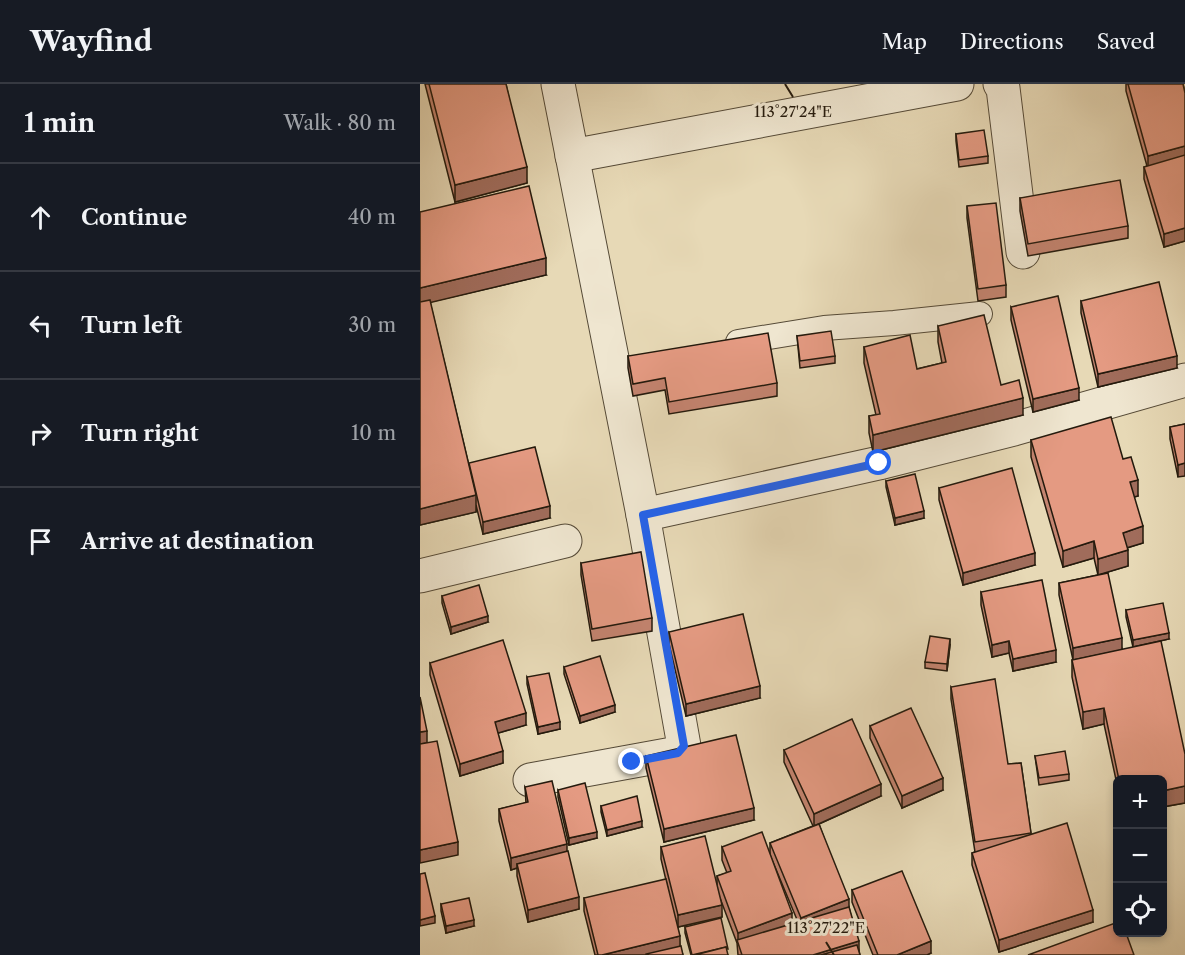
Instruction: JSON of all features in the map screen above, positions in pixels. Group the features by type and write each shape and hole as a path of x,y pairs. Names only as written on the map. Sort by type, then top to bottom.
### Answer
{"street":[{"path":"530,780 678,753 684,746 643,515 626,360 572,156 558,84"},
{"path":"572,156 957,84"},
{"path":"1000,84 1003,88 1023,252"},
{"path":"643,515 879,463 1003,432 1185,380"},
{"path":"420,576 565,541"}],"lane":[{"path":"719,345 824,328 980,314"}],"building":[{"path":"429,84 506,84 527,167 455,185"},
{"path":"1128,84 1183,84 1185,146 1148,156"},
{"path":"984,130 988,156 959,160 956,134"},
{"path":"1185,155 1185,228 1164,234 1144,167"},
{"path":"1120,180 1128,226 1028,244 1020,198"},
{"path":"529,186 546,258 420,288 420,212"},
{"path":"996,203 1006,285 978,289 967,206"},
{"path":"1159,282 1177,356 1098,374 1081,301"},
{"path":"1058,296 1079,388 1033,399 1011,307"},
{"path":"430,300 476,495 420,509 420,302"},
{"path":"984,315 1001,385 1019,380 1023,398 873,435 869,416 880,414 864,347 910,335 917,369 946,362 938,326"},
{"path":"831,331 835,356 800,361 797,336"},
{"path":"768,333 777,383 669,402 665,378 633,384 628,356"},
{"path":"1111,417 1123,459 1131,457 1138,480 1130,482 1143,526 1123,533 1128,550 1098,559 1094,541 1063,551 1031,440"},
{"path":"1185,424 1185,463 1178,465 1170,427"},
{"path":"535,447 550,506 483,522 469,463"},
{"path":"1012,468 1035,553 963,573 939,488"},
{"path":"915,474 924,511 895,518 886,481"},
{"path":"641,552 652,618 592,629 581,563"},
{"path":"1108,573 1122,638 1073,648 1059,583"},
{"path":"1042,580 1056,650 1013,659 1009,641 992,645 981,592"},
{"path":"479,585 488,616 451,627 442,596"},
{"path":"1163,603 1169,633 1133,640 1126,610"},
{"path":"743,614 760,686 686,704 669,632"},
{"path":"930,636 950,639 947,664 925,662"},
{"path":"503,640 526,713 495,722 503,751 460,764 430,663"},
{"path":"1161,641 1185,754 1185,786 1167,790 1167,775 1118,775 1104,708 1083,712 1072,660"},
{"path":"600,656 615,705 580,716 564,667"},
{"path":"549,673 560,722 538,727 527,677"},
{"path":"995,679 1008,764 1021,763 1031,833 975,842 951,687"},
{"path":"420,697 427,731 420,732"},
{"path":"911,708 943,778 902,796 870,726"},
{"path":"852,719 881,784 814,814 784,750"},
{"path":"736,735 754,808 664,829 646,756"},
{"path":"437,741 458,842 420,850 420,744"},
{"path":"1065,751 1069,774 1039,778 1035,756"},
{"path":"552,781 567,844 511,858 499,809 528,802 525,787"},
{"path":"585,783 597,832 569,838 558,790"},
{"path":"637,796 642,821 607,830 601,806"},
{"path":"1067,823 1093,910 999,940 972,853"},
{"path":"819,824 849,899 801,918 770,843"},
{"path":"762,832 792,913 738,933 717,876 731,871 722,847"},
{"path":"705,836 722,905 678,915 661,847"},
{"path":"568,851 579,897 528,910 517,864"},
{"path":"902,871 931,941 897,955 878,955 852,890"},
{"path":"425,873 435,916 420,920 420,874"},
{"path":"666,879 680,936 598,955 584,898"},
{"path":"469,898 474,920 446,926 441,904"},
{"path":"849,907 859,941 813,955 742,955 737,940"},
{"path":"721,918 728,949 726,947 692,955 685,927"},
{"path":"1113,924 1113,937 1127,937 1134,955 1028,955"},
{"path":"857,945 860,955 821,955"},
{"path":"681,946 683,955 646,955 646,954"},
{"path":"726,947 728,955 695,955"}],"route":[{"path":"632,762 678,753 684,746 643,515 879,463"}]}
